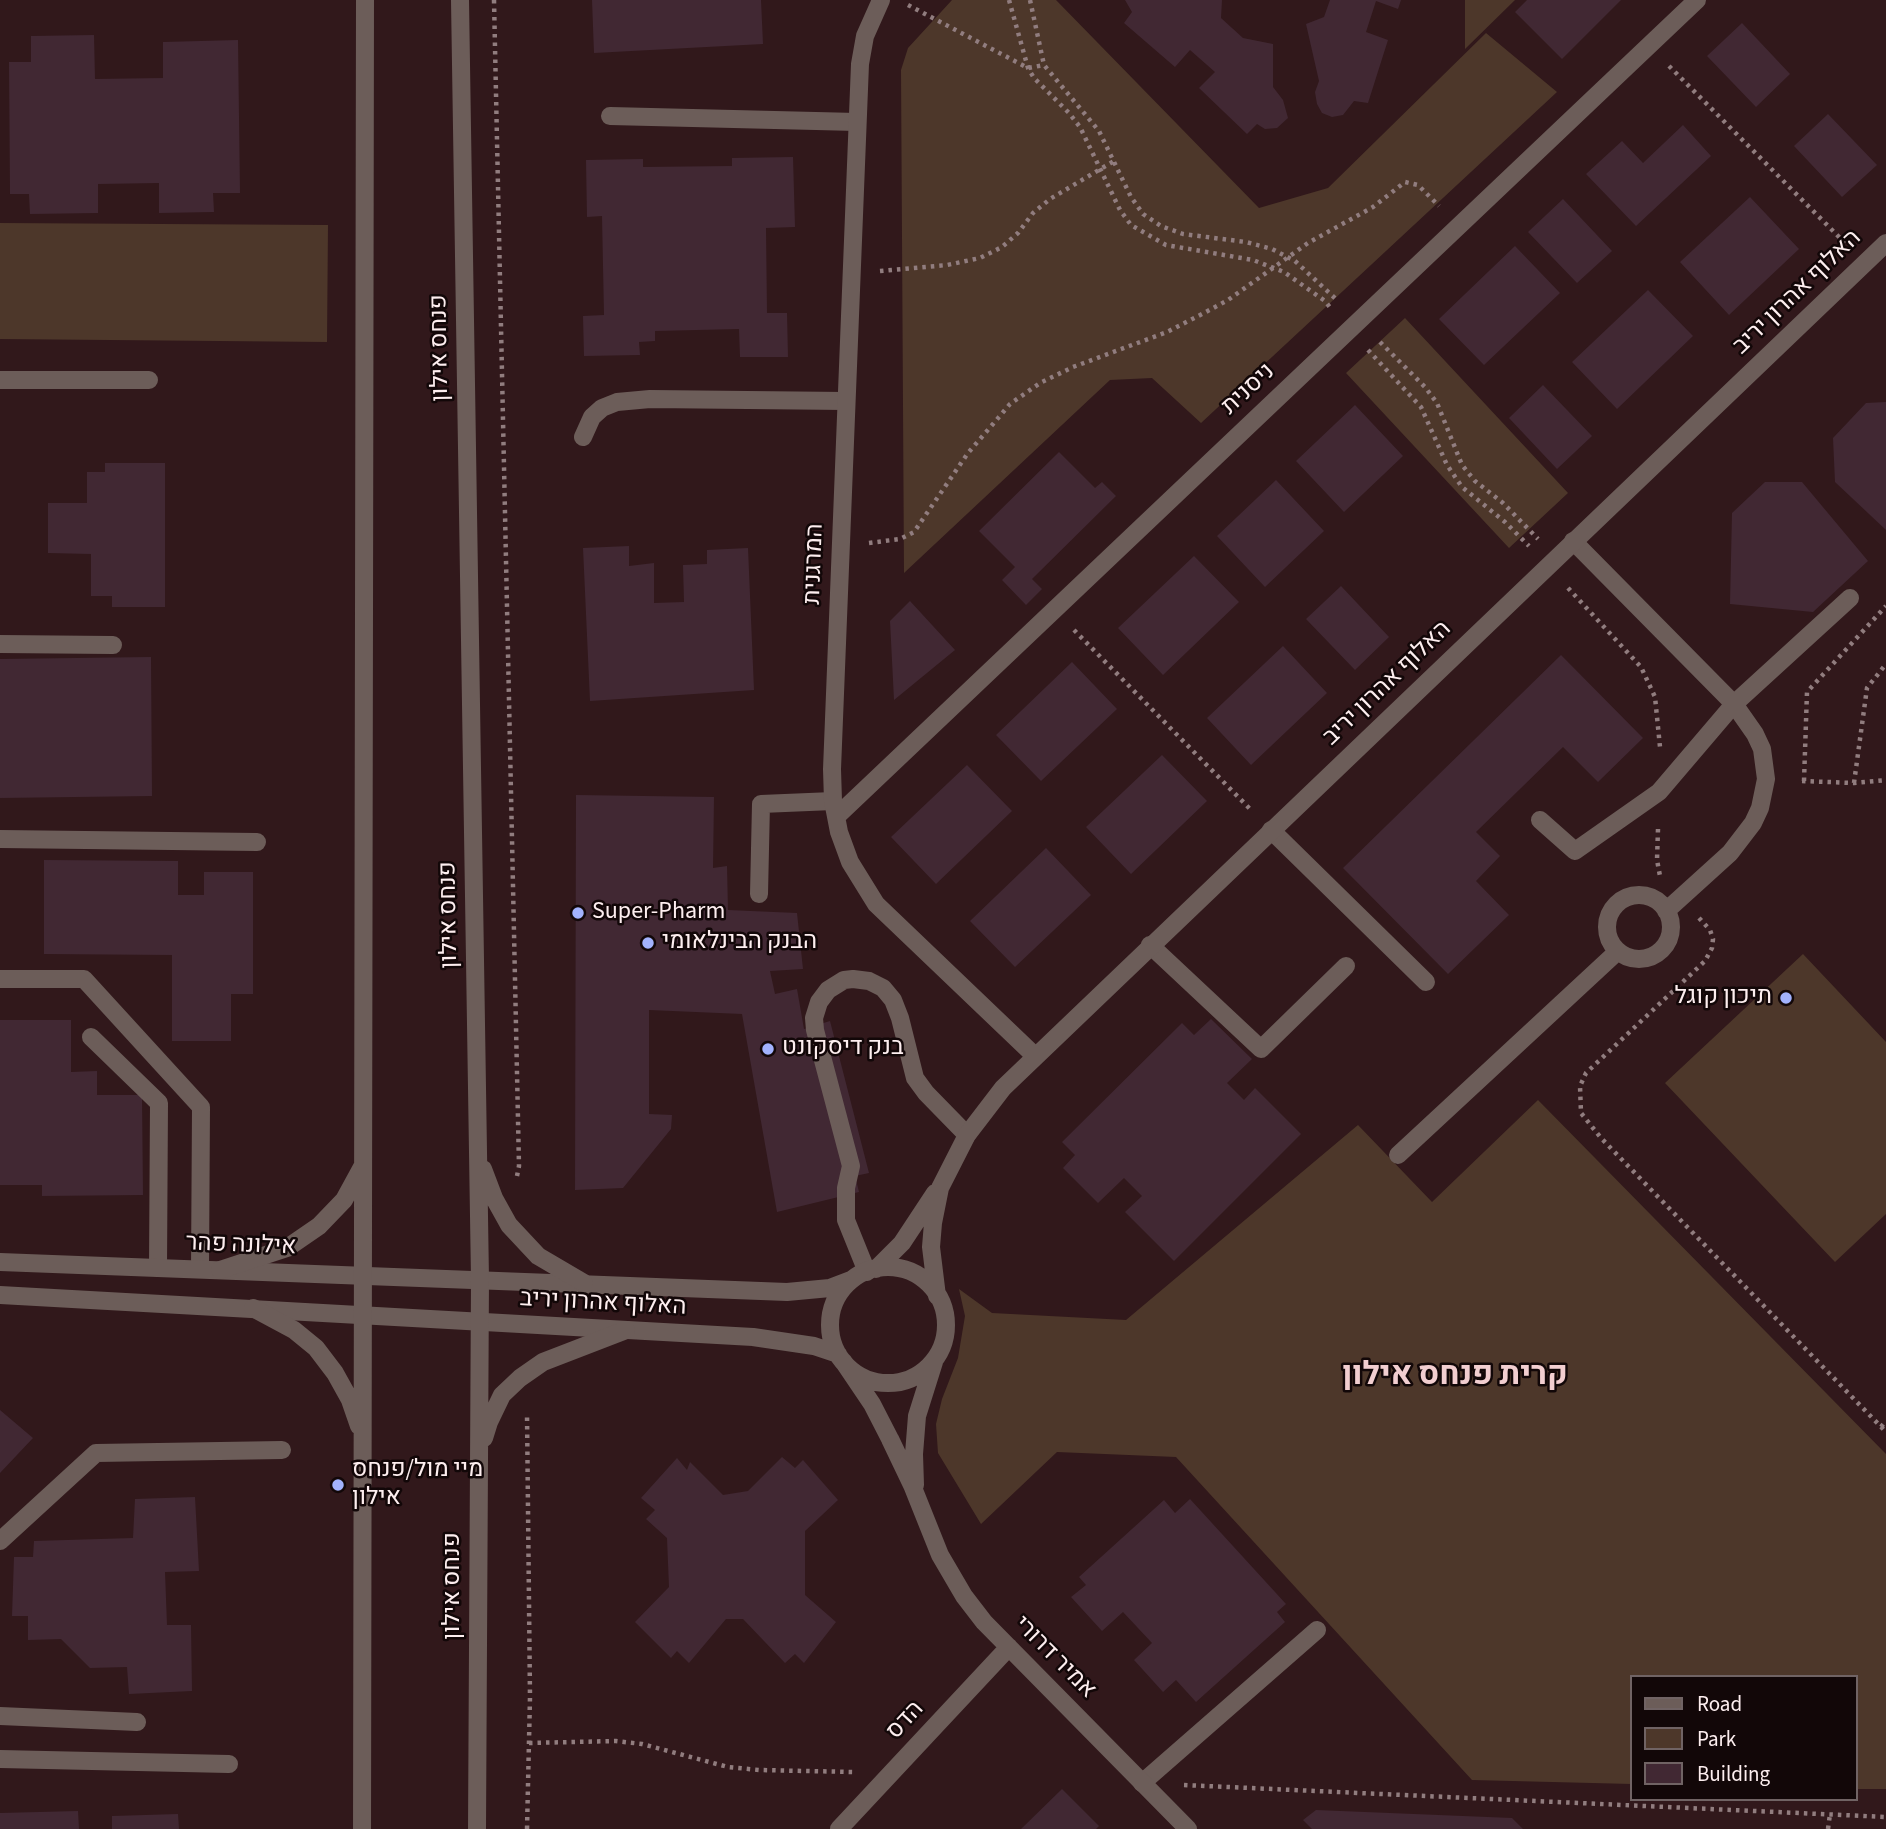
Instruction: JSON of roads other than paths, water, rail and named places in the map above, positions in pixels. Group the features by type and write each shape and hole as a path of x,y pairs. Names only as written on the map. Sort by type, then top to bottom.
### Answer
{"street":[{"path":"362,1829 365,0"},
{"name":"פנחס אילון","path":"460,0 480,1279 477,1829"},
{"name":"המרגנית","path":"881,0 869,24 862,50 857,122 832,769 834,809 850,862 876,904 1035,1056"},
{"name":"ניסנית","path":"834,809 1054,609 1696,0"},
{"path":"610,116 857,122"},
{"name":"האלוף אהרון יריב","path":"480,1279 787,1292 830,1288 864,1274 908,1234 944,1178 967,1135 993,1099 1035,1056 1886,243"},
{"path":"0,380 149,380"},
{"path":"583,438 592,417 602,408 617,402 650,399 846,401"},
{"path":"1573,541 1734,705 1758,741 1765,764 1766,779 1760,808 1743,838 1666,911"},
{"path":"1540,820 1575,851 1659,792 1734,705 1850,598"},
{"path":"0,644 113,645"},
{"path":"760,894 761,804 834,809"},
{"path":"1271,830 1426,982"},
{"path":"0,839 257,842"},
{"path":"1642,895 1656,900 1666,911 1671,925 1670,936 1659,952 1640,959 1618,951 1609,939 1607,923 1612,909 1618,902 1632,896 1642,895"},
{"path":"1150,945 1261,1049 1346,966"},
{"path":"1398,1155 1618,951"},
{"path":"0,979 85,979 201,1107 200,1269"},
{"path":"864,1274 846,1220 846,1188 851,1166 814,1030 814,1018 819,1003 828,990 844,979 869,981 883,988 893,1000 900,1018 915,1078 937,1106 967,1135"},
{"path":"91,1037 159,1102 158,1268"},
{"path":"478,1156 494,1198 509,1225 538,1255 584,1283"},
{"path":"220,1270 286,1248 319,1226 344,1199 364,1164"},
{"name":"האלוף אהרון יריב","path":"937,1296 931,1259 932,1235 937,1200 944,1178"},
{"name":"אילונה פהר","path":"0,1262 480,1279"},
{"path":"894,1268 912,1273 926,1282 937,1296 944,1313 945,1331 936,1356 917,1374 909,1379 873,1381 840,1358 831,1337 830,1319 835,1301 864,1274 894,1268"},
{"path":"0,1294 363,1316"},
{"path":"253,1308 294,1330 316,1348 335,1373 350,1400 363,1439"},
{"name":"האלוף אהרון יריב","path":"363,1316 753,1337 814,1346 840,1358"},
{"path":"479,1454 489,1422 502,1395 520,1378 543,1362 626,1330"},
{"name":"אמיר דרורי","path":"917,1499 914,1454 917,1416 936,1356"},
{"name":"אמיר דרורי","path":"840,1358 878,1416 955,1583 984,1622 1188,1829"},
{"path":"0,1541 96,1453 282,1450"},
{"path":"1142,1783 1317,1630"},
{"name":"הדס","path":"839,1829 1009,1647"},
{"path":"0,1716 137,1722"},
{"path":"0,1759 229,1764"}],"place":[{"name":"Super-Pharm","path":"578,913"},
{"name":"הבנק הבינלאומי","path":"648,943"},
{"name":"תיכון קוגל","path":"1786,998"},
{"name":"בנק דיסקונט","path":"768,1049"},
{"name":"מיי מול/פנחס אילון","path":"338,1485"}],"district":[{"name":"קרית פנחס אילון","path":"1455,1377"}]}
